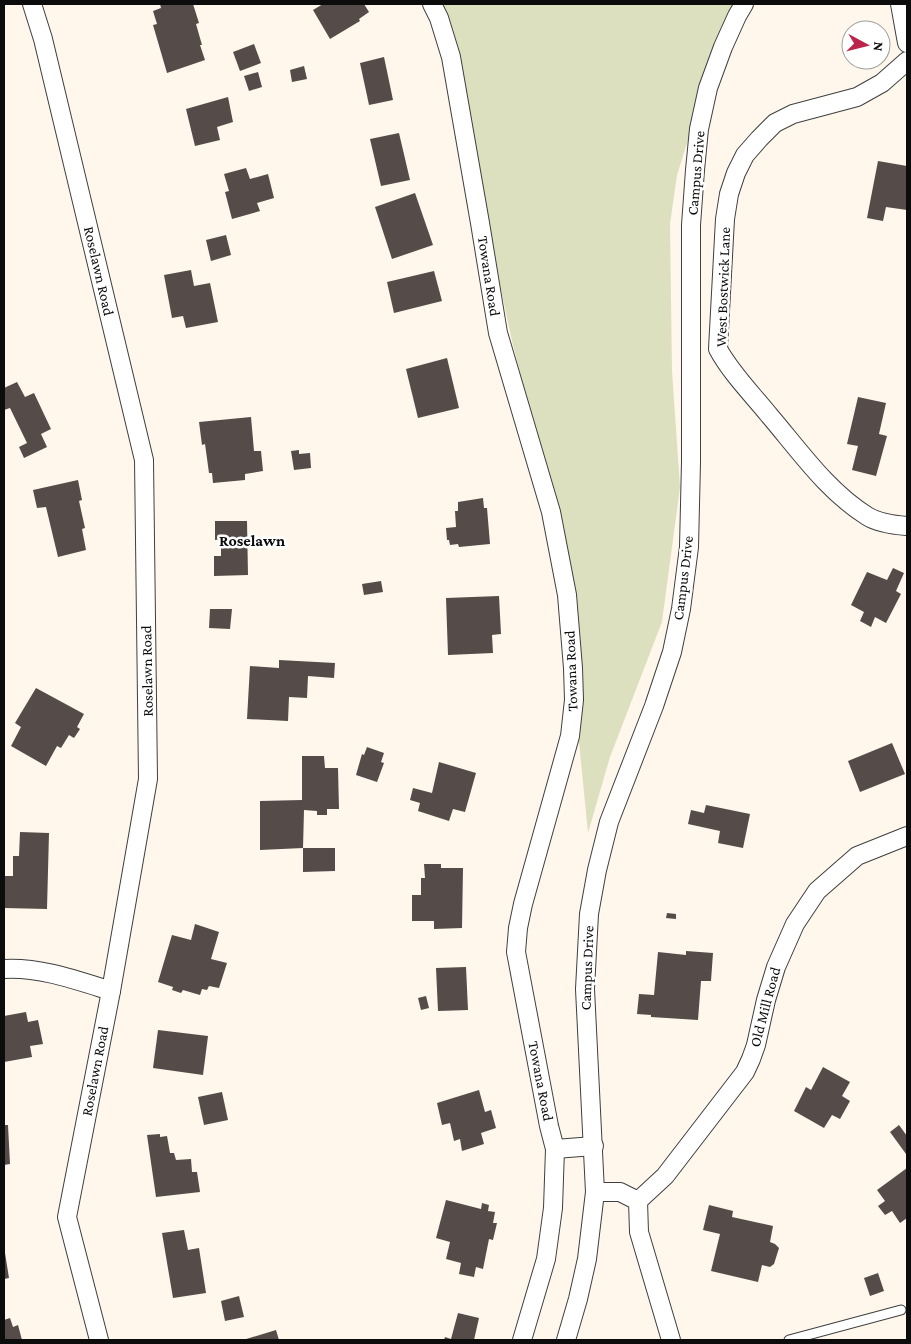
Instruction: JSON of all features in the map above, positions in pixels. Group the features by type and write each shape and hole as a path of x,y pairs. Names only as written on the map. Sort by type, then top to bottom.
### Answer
{"street":[{"name":"Roselawn Road","path":"32,4 43,38 144,460 148,779 110,991 66,1217 99,1340"},
{"name":"Towana Road","path":"432,4 439,18 451,57 498,333 551,512 567,595 573,668 574,700 570,736 523,904 516,952 555,1149 553,1208 546,1259 522,1340"},
{"name":"Campus Drive","path":"594,1146 585,989 589,914 597,870 609,822 654,706 672,652 681,609 689,537 691,462 691,226 699,128 708,88 723,47 744,4"},
{"path":"900,4 907,43"},
{"name":"West Bostwick Lane","path":"907,61 882,83 857,96 793,114 776,123 745,155 729,194 725,219 718,349 725,362 756,400 812,466 838,493 869,517 880,522 907,526"},
{"path":"691,324 718,349"},
{"name":"Old Mill Road","path":"638,1201 665,1176 745,1072 756,1045 776,966 795,924 817,890 857,856 907,836"},
{"path":"4,969 20,968 66,977 110,991"},
{"path":"555,1149 594,1146 595,1192 587,1259 566,1340"},
{"path":"595,1192 620,1192 638,1201 639,1232 671,1340"}],"lane":[{"path":"789,1340 901,1310"}],"green space":[{"path":"440,4 742,4 724,26 677,175 670,224 672,371 680,487 662,622 610,757 588,833 557,520 512,341"}],"building":[{"path":"160,4 193,4 199,23 196,24 205,60 167,73 153,25 157,24 153,11 161,8"},
{"path":"323,4 364,4 369,12 359,19 360,21 330,39 313,10"},
{"path":"254,44 261,63 240,71 233,52"},
{"path":"384,57 393,100 369,105 360,63"},
{"path":"304,66 307,79 292,82 290,70"},
{"path":"258,72 262,87 249,91 244,76"},
{"path":"228,97 233,122 217,127 220,140 195,146 186,109"},
{"path":"399,133 410,180 381,186 370,139"},
{"path":"878,161 907,166 907,210 886,207 883,221 867,218"},
{"path":"246,168 250,179 268,174 274,198 257,203 260,211 232,219 225,192 229,191 224,174"},
{"path":"415,193 433,245 392,259 375,207"},
{"path":"226,235 231,255 211,261 206,240"},
{"path":"191,270 194,286 210,283 218,322 186,328 183,316 172,318 164,275"},
{"path":"434,271 442,301 394,313 387,282"},
{"path":"447,358 459,408 418,418 406,369"},
{"path":"17,382 25,397 34,393 51,429 41,434 47,447 24,458 19,447 27,443 10,408 4,410 4,388"},
{"path":"858,397 886,403 879,434 887,436 876,476 852,470 858,446 847,444"},
{"path":"251,417 254,451 261,451 263,471 245,474 245,480 213,483 212,473 209,473 205,444 202,445 199,422"},
{"path":"299,450 299,454 310,453 311,468 294,470 291,451"},
{"path":"78,480 82,500 79,501 85,528 82,529 86,550 58,557 46,507 37,508 33,490"},
{"path":"483,498 484,508 487,508 490,544 459,547 458,544 450,545 449,540 447,540 446,528 456,527 455,511 458,511 458,502"},
{"path":"215,521 247,521 248,575 214,576 214,556 221,556 221,539 215,540"},
{"path":"893,568 904,573 896,591 901,594 886,623 875,617 871,627 860,621 864,612 851,605 867,572 887,580"},
{"path":"381,581 383,592 364,595 362,584"},
{"path":"499,596 501,634 492,635 493,653 448,655 446,598"},
{"path":"210,609 232,609 230,629 209,628"},
{"path":"279,660 335,663 334,678 308,676 307,698 289,697 288,721 247,719 250,666 279,668"},
{"path":"36,688 84,714 77,727 80,729 74,738 69,735 61,748 57,746 46,766 11,746 21,727 15,723"},
{"path":"892,743 905,774 860,792 848,761"},
{"path":"367,747 384,753 381,762 384,763 377,782 356,775 362,754 364,755"},
{"path":"302,756 324,756 325,768 338,768 339,809 327,809 327,815 317,815 317,811 304,810 303,848 260,850 260,801 302,800"},
{"path":"439,762 476,773 465,812 453,809 449,821 418,811 420,803 410,800 413,788 432,793"},
{"path":"706,805 750,814 743,848 718,843 720,831 688,824 691,810 704,813"},
{"path":"20,832 49,833 47,909 4,908 4,876 13,876 13,856 19,856"},
{"path":"303,848 335,848 335,871 303,872"},
{"path":"424,864 441,864 441,868 463,868 462,928 434,929 434,921 412,921 412,895 421,895 421,878 425,878"},
{"path":"667,913 676,914 676,919 666,918"},
{"path":"195,924 219,932 211,959 227,963 219,988 209,986 207,990 202,989 200,995 183,990 181,993 172,990 173,987 158,982 172,935 191,940"},
{"path":"686,951 713,953 711,981 701,981 698,1020 651,1017 651,1015 637,1014 639,994 654,995 658,952 686,955"},
{"path":"466,967 468,1010 438,1011 436,968"},
{"path":"426,996 429,1008 421,1010 418,998"},
{"path":"26,1012 28,1022 38,1020 43,1044 30,1046 32,1057 4,1062 4,1016"},
{"path":"158,1030 208,1036 203,1075 153,1068"},
{"path":"823,1067 850,1082 842,1096 850,1101 840,1119 832,1115 824,1128 794,1111 806,1087 811,1090"},
{"path":"479,1090 485,1112 491,1110 496,1128 481,1133 484,1144 462,1151 460,1139 454,1141 450,1123 442,1125 437,1103"},
{"path":"222,1092 228,1120 204,1125 198,1097"},
{"path":"4,1125 8,1125 10,1164 4,1165"},
{"path":"899,1125 907,1136 907,1154 890,1132"},
{"path":"160,1134 160,1137 167,1136 170,1153 174,1153 176,1160 191,1159 192,1172 197,1172 200,1192 156,1197 147,1135"},
{"path":"907,1168 907,1218 900,1223 892,1211 885,1215 878,1206 885,1201 877,1190"},
{"path":"446,1200 481,1209 482,1203 489,1205 488,1211 495,1212 493,1223 497,1223 493,1240 489,1239 483,1269 476,1267 474,1277 459,1274 461,1263 446,1259 450,1242 436,1238"},
{"path":"709,1205 733,1211 732,1217 773,1226 770,1242 779,1248 774,1264 770,1267 762,1265 758,1282 711,1271 720,1234 703,1230"},
{"path":"184,1230 188,1250 199,1248 206,1293 173,1298 162,1233"},
{"path":"4,1253 9,1278 4,1279"},
{"path":"878,1273 884,1291 870,1296 864,1278"},
{"path":"239,1296 244,1317 225,1321 221,1301"},
{"path":"458,1313 479,1318 474,1340 444,1340 445,1337 451,1339"},
{"path":"10,1318 13,1327 18,1325 22,1340 4,1340 4,1320"},
{"path":"276,1330 279,1340 243,1340"}],"district":[{"name":"Roselawn","path":"252,540"}]}
